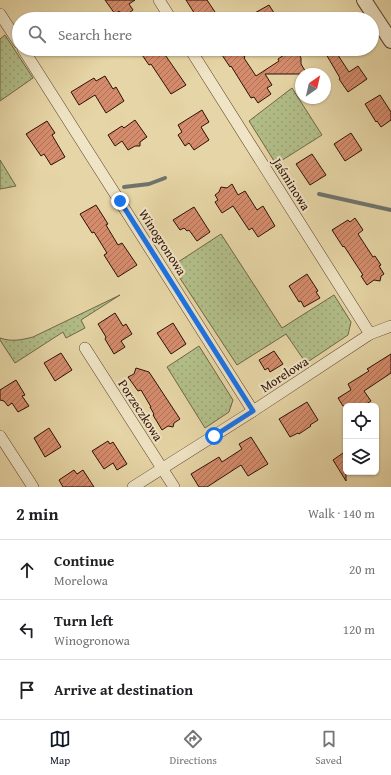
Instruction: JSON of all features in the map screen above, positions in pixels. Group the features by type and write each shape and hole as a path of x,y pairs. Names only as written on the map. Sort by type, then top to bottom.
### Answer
{"street":[{"path":"159,0 167,12"},
{"path":"364,0 372,12"},
{"path":"0,14 12,32"},
{"path":"379,23 391,41"},
{"name":"Winogronowa","path":"27,56 253,411"},
{"name":"Jaśminowa","path":"194,56 370,334"},
{"name":"Morelowa","path":"133,487 253,411 370,334 391,326"},
{"name":"Porzeczkowa","path":"85,348 174,487"},
{"path":"0,436 33,487"}],"green space":[{"path":"5,35 12,46 12,56 19,56 33,78 0,101 0,39"},
{"path":"292,88 295,93 295,104 302,104 322,135 276,164 249,121"},
{"path":"0,160 16,186 0,189"},
{"path":"221,234 282,328 334,295 351,322 348,335 306,363 286,334 237,365 172,266"},
{"path":"120,295 81,320 85,328 66,338 63,332 15,363 0,340 0,338 16,340 33,337"},
{"path":"199,346 233,400 229,412 205,428 167,367"}],"building":[{"path":"105,0 135,0 129,4 133,10 130,12 114,12"},
{"path":"186,0 207,0 215,12 194,12"},
{"path":"269,5 274,12 256,12"},
{"path":"143,56 166,56 186,85 171,94 151,64 149,65"},
{"path":"223,56 244,56 244,58 256,76 279,61 278,59 282,56 300,56 303,68 295,68 295,74 265,74 272,85 267,88 271,94 258,103 254,97 251,98 231,66 230,67"},
{"path":"327,56 339,56 349,72 358,66 367,79 348,92 339,79 340,78"},
{"path":"105,76 113,89 116,87 124,101 106,113 95,95 79,105 71,92 94,78 96,81"},
{"path":"380,95 391,112 391,120 381,127 377,121 376,122 365,104"},
{"path":"202,110 209,122 201,127 209,140 194,150 189,143 185,146 178,135 182,132 178,125"},
{"path":"135,120 147,137 140,142 140,146 135,146 128,150 122,141 115,146 108,135 122,126 124,128"},
{"path":"47,121 55,133 52,135 65,157 51,165 44,154 41,156 26,134"},
{"path":"351,133 362,150 345,161 334,144"},
{"path":"312,154 326,175 310,185 296,164"},
{"path":"232,184 238,195 245,191 257,210 263,206 275,226 258,237 252,228 249,230 233,206 222,213 215,202 218,200 215,195 219,192 221,187 227,188"},
{"path":"96,205 108,224 106,225 118,245 122,243 137,265 118,277 104,255 107,253 94,232 92,233 80,214"},
{"path":"194,207 210,232 197,241 189,230 187,231 184,228 180,230 173,220"},
{"path":"355,218 363,230 358,234 373,257 375,256 381,265 379,266 384,274 381,276 380,281 374,280 367,285 361,276 363,275 332,230 348,220 350,222"},
{"path":"307,274 318,291 316,292 320,298 304,307 289,286"},
{"path":"115,313 123,326 126,324 132,334 121,341 125,347 114,354 98,324"},
{"path":"173,323 186,344 171,354 157,333"},
{"path":"274,351 283,364 270,372 268,368 265,370 259,360"},
{"path":"61,353 72,370 55,381 44,363"},
{"path":"391,354 391,373 364,391 371,401 368,403 343,403 343,406 338,398 351,390 348,384 369,371 367,369"},
{"path":"136,368 149,372 180,419 174,423 173,427 168,426 162,430 141,390 138,391 128,377 134,374"},
{"path":"16,380 25,395 22,396 29,406 18,412 12,403 8,406 4,401 0,400 0,390"},
{"path":"307,402 318,420 299,434 298,433 290,437 279,419"},
{"path":"49,428 61,447 45,457 34,438"},
{"path":"251,437 268,464 248,476 241,465 207,487 199,487 191,474 219,457 222,462 242,449 239,444"},
{"path":"108,441 110,444 113,442 127,464 117,470 113,463 104,469 92,451"},
{"path":"343,453 343,475 346,475 346,481 333,460"},
{"path":"74,470 77,474 83,470 94,487 63,487 59,480"}],"waterway":[{"path":"124,187 149,184 165,178"},
{"path":"319,194 391,210"}],"route":[{"path":"120,201 231,374 253,411 214,436"}]}
